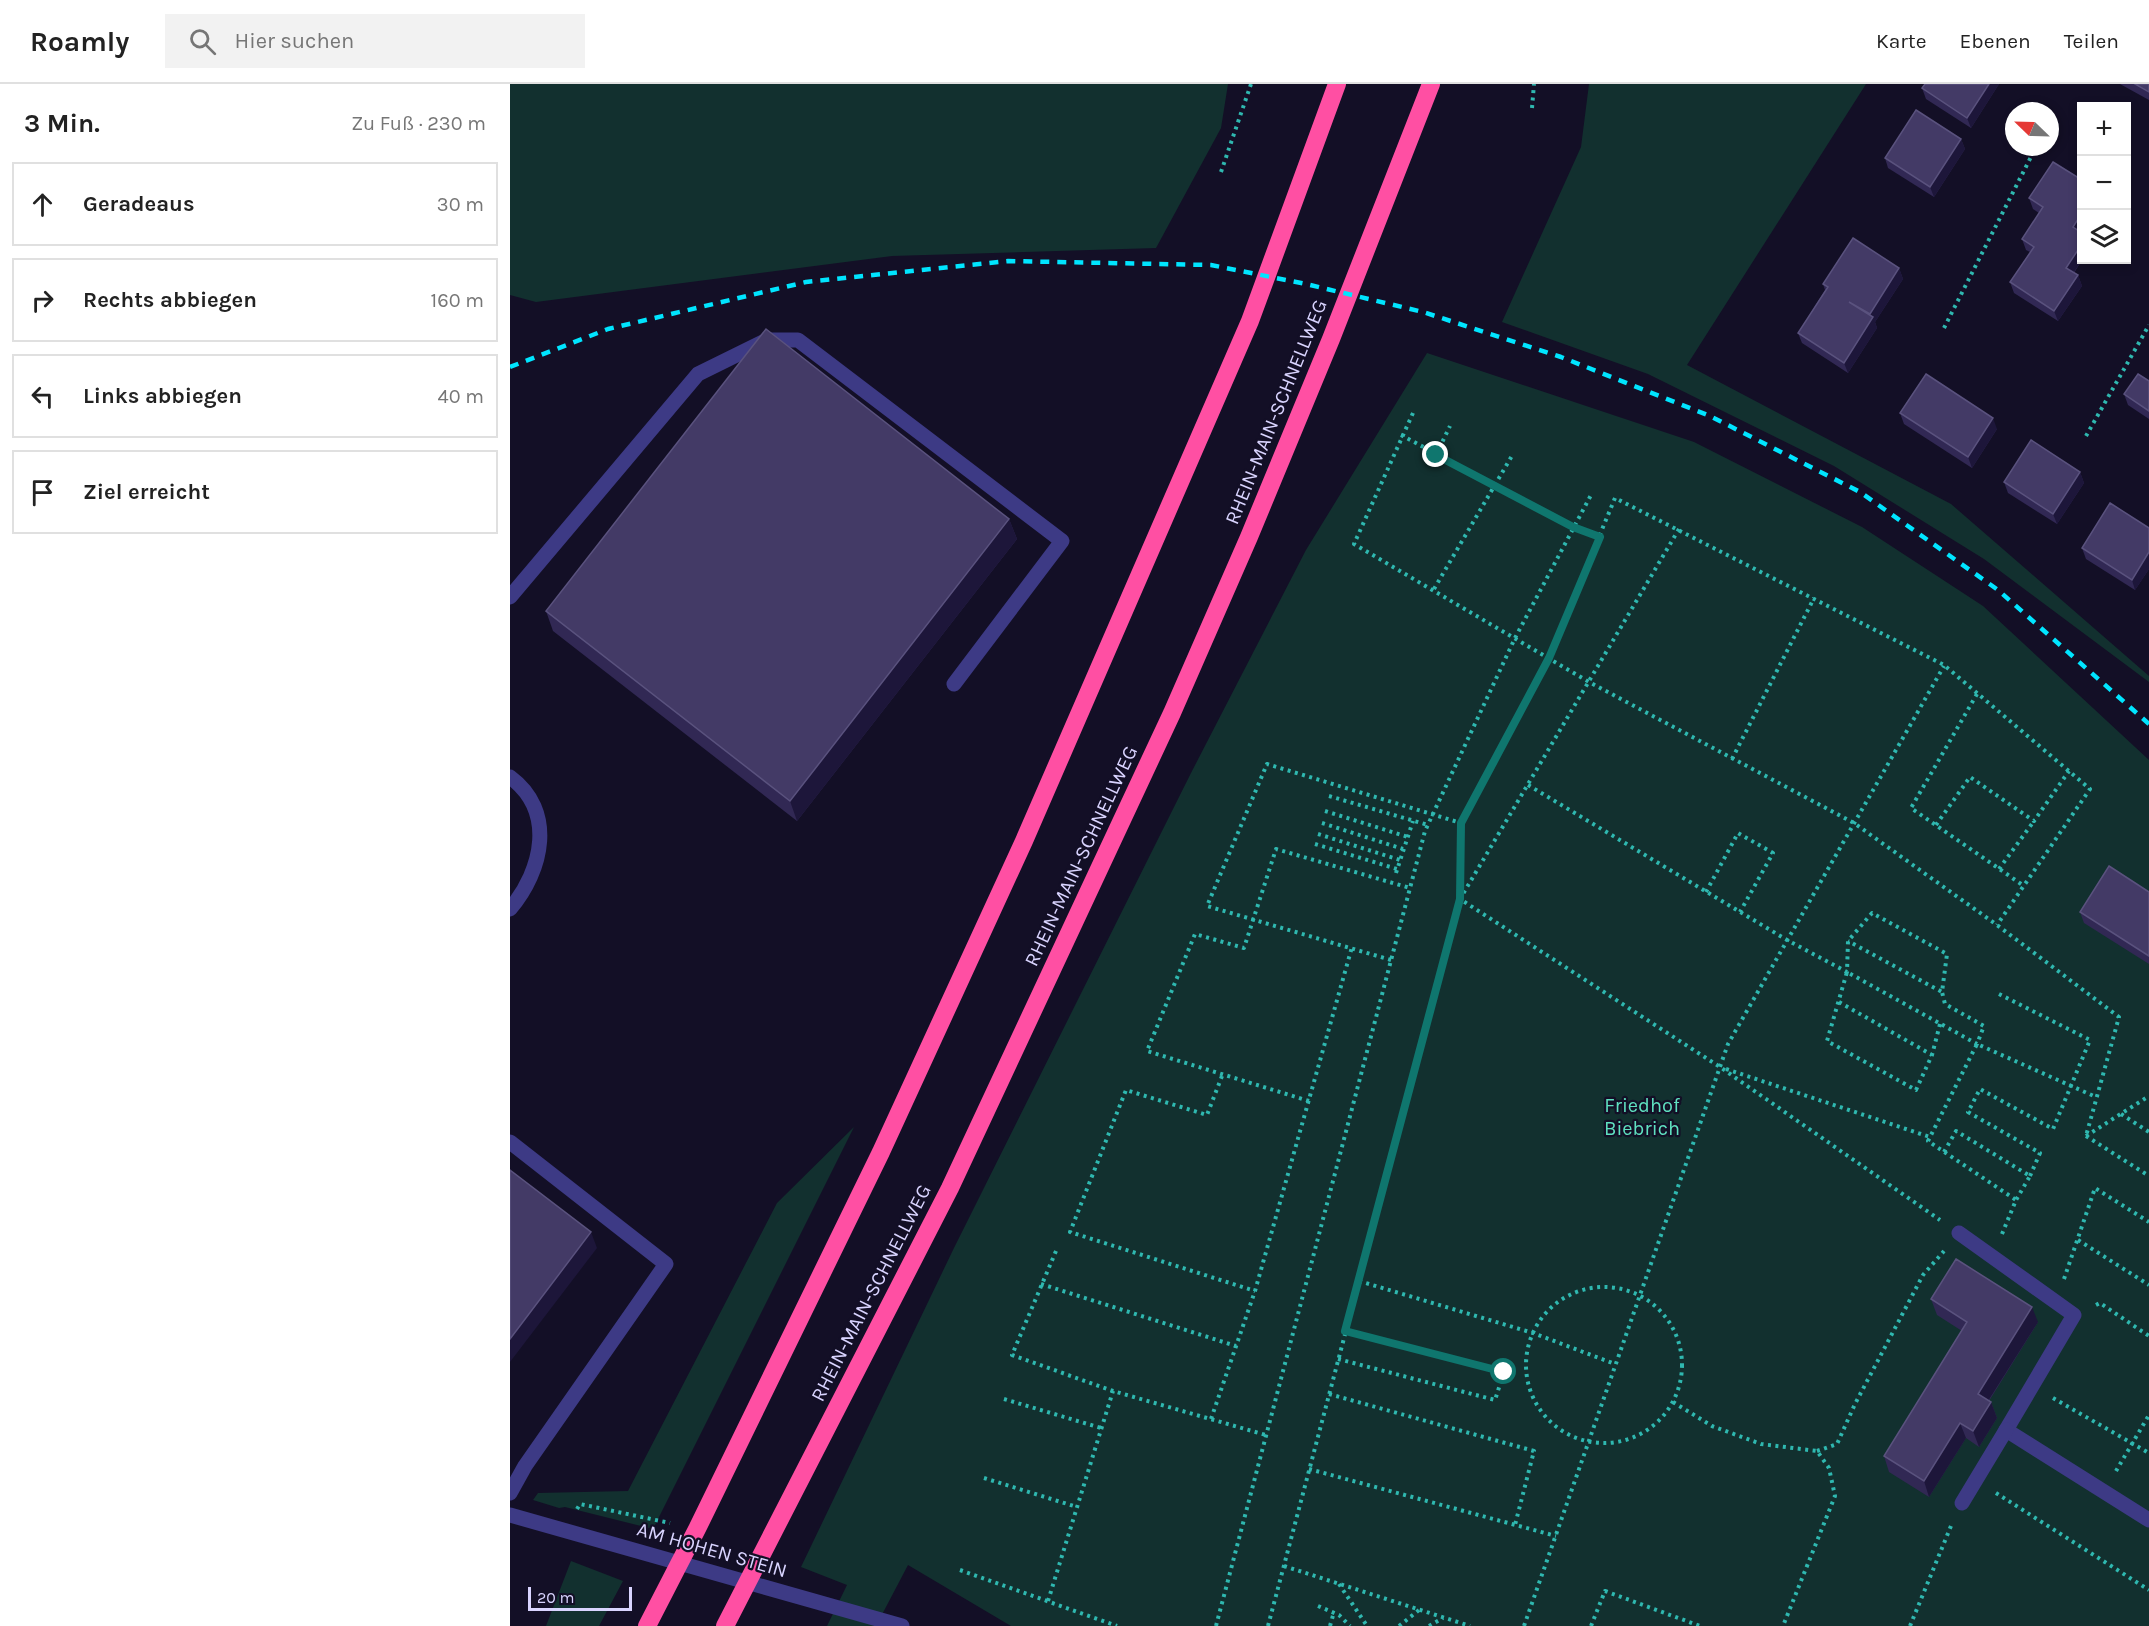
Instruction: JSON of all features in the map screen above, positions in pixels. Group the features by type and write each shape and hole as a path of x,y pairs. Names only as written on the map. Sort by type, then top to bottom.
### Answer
{"highway":[{"path":"647,1626 697,1529 881,1152 1019,852 1250,321 1337,84"},
{"name":"RHEIN-MAIN-SCHNELLWEG","path":"725,1626 761,1560 950,1188 1172,713 1249,537 1331,339 1431,84"}],"street":[{"path":"510,597 698,374 767,340 798,340 1062,541 954,684"},
{"path":"510,777 522,786 538,814 541,842 532,873 510,909"},
{"path":"510,1142 666,1264 525,1466 510,1493"},
{"path":"1959,1233 2074,1315 1962,1503"},
{"path":"2006,1430 2149,1520"},
{"name":"AM HOHEN STEIN","path":"510,1515 902,1626"}],"path":[{"path":"1221,172 1251,84"},
{"path":"1532,108 1534,84"},
{"path":"1944,328 2031,156"},
{"path":"2086,436 2149,325"},
{"path":"1413,413 1401,435 1354,544 1589,682 1854,823 1997,925 2119,1017 2086,1136"},
{"path":"1436,455 1450,426"},
{"path":"1401,435 1573,527 1600,537"},
{"path":"1434,589 1513,454"},
{"path":"1216,1626 1428,825 1515,638 1591,495"},
{"path":"1268,1626 1460,899 1461,823 1549,658 1615,498 1944,665 2090,789 1997,925"},
{"path":"1460,899 1679,529"},
{"path":"1732,759 1814,598"},
{"path":"1524,1626 1728,1044 1944,665"},
{"path":"1977,694 1911,808 2024,886"},
{"path":"1391,960 1207,906 1267,764 1461,823"},
{"path":"1999,869 2069,771"},
{"path":"1936,825 1970,777 2034,821"},
{"path":"1528,785 1787,940 1977,1044 2096,1097"},
{"path":"1329,796 1428,825"},
{"path":"1325,811 1408,837"},
{"path":"1315,844 1397,871 1413,821"},
{"path":"1322,823 1403,849"},
{"path":"1706,892 1738,833 1773,853 1740,912"},
{"path":"1318,834 1400,860"},
{"path":"1309,1101 1147,1051 1195,934 1244,948 1276,849 1410,888"},
{"path":"1460,899 1720,1066 1959,1233 1923,1275 1855,1404 1837,1444 1817,1451 1761,1444 1712,1426 1673,1402"},
{"path":"1940,1024 1932,1055 1916,1090 1827,1041 1847,972 1848,941 1872,913 1947,954 1942,992 1945,1004 1984,1026 1928,1141 2016,1200"},
{"path":"1848,941 1942,992"},
{"path":"1211,1419 1255,1291 1352,947"},
{"path":"1992,1256 2016,1200 2040,1153 1968,1112 1980,1089 2053,1129 2090,1040 1999,994"},
{"path":"1839,1002 1932,1055"},
{"path":"1720,1066 1930,1137"},
{"path":"1222,1076 1207,1115 1126,1090 1070,1232 1255,1291"},
{"path":"2086,1136 2149,1096"},
{"path":"2121,1114 2149,1132"},
{"path":"1944,1152 1956,1131 2030,1176"},
{"path":"2086,1136 2149,1176"},
{"path":"2055,1302 2095,1188 2149,1222"},
{"path":"2078,1240 2149,1285"},
{"path":"1056,1251 1012,1355 1113,1391 1266,1435"},
{"path":"1359,1281 1533,1333 1615,1364"},
{"path":"1041,1284 1236,1346"},
{"path":"1616,1287 1640,1295 1660,1310 1674,1330 1681,1354 1681,1379 1673,1402 1658,1422 1637,1436 1614,1443 1589,1442 1567,1434 1548,1420 1534,1401 1527,1379 1526,1356 1533,1333 1546,1312 1566,1296 1591,1288 1616,1287"},
{"path":"2074,1315 2100,1303 2149,1336"},
{"path":"1338,1359 1495,1400 1504,1372 1345,1331"},
{"path":"2033,1386 2149,1453"},
{"path":"1048,1601 1113,1391"},
{"path":"1329,1394 1534,1451 1515,1525"},
{"path":"1004,1399 1101,1428"},
{"path":"2104,1491 2149,1415"},
{"path":"1784,1626 1836,1496 1829,1468 1817,1451"},
{"path":"1309,1469 1556,1536"},
{"path":"984,1478 1077,1507"},
{"path":"1975,1480 2149,1590"},
{"path":"1910,1626 1962,1503"},
{"path":"580,1504 697,1529"},
{"path":"1284,1566 1470,1626"},
{"path":"960,1570 1117,1626"},
{"path":"1338,1584 1367,1626"},
{"path":"1591,1626 1605,1590 1700,1626"},
{"path":"1318,1606 1339,1615 1350,1626"},
{"path":"1399,1626 1419,1610"},
{"path":"1329,1626 1334,1612"},
{"path":"1429,1626 1443,1617"}],"green space":[{"path":"510,84 1228,84 1221,128 1156,248 892,256 536,302 510,295"},
{"path":"1589,84 1866,84 1687,365 1951,504 2149,676 2149,682 1984,559 1834,466 1648,374 1502,322 1581,147"},
{"name":"Friedhof Biebrich","path":"1427,353 1694,442 1862,527 1983,606 2149,760 2149,1626 1011,1626 908,1565 876,1626 827,1626 847,1585 801,1567 953,1250 1191,773 1306,550"},
{"path":"854,1127 653,1529 533,1500 538,1493 628,1491 777,1203"},
{"path":"571,1561 623,1581 599,1626 546,1626"}],"building":[{"path":"1925,84 1989,84 1967,118 1922,88"},
{"path":"2135,84 2149,84 2149,92"},
{"path":"1916,110 1961,139 1930,187 1885,158"},
{"path":"2053,162 2077,177 2077,221 2073,227 2077,230 2077,252 2066,268 2078,275 2054,311 2010,282 2034,247 2022,239 2043,207 2029,198"},
{"path":"1853,238 1899,268 1870,314 1849,302 1873,317 1844,363 1798,333 1828,287 1823,284"},
{"path":"766,329 1009,519 790,801 546,611"},
{"path":"1926,374 1993,418 1968,457 1900,413"},
{"path":"2138,374 2149,381 2149,411 2124,394"},
{"path":"2031,440 2080,472 2053,514 2004,482"},
{"path":"2110,503 2149,528 2149,552 2132,580 2082,548"},
{"path":"2109,866 2149,892 2149,956 2080,912"},
{"path":"510,1170 591,1232 510,1339"},
{"path":"1956,1259 2032,1307 1978,1394 1991,1402 1973,1431 1960,1423 1924,1481 1884,1456 1967,1322 1931,1299"}],"railway":[{"path":"510,367 608,329 806,282 1008,261 1211,265 1306,284 1423,312 1561,357 1710,416 1860,492 1998,590 2149,724"}],"route":[{"path":"1436,455 1573,527 1600,537 1549,658 1461,823 1460,899 1345,1331 1504,1372"}]}
